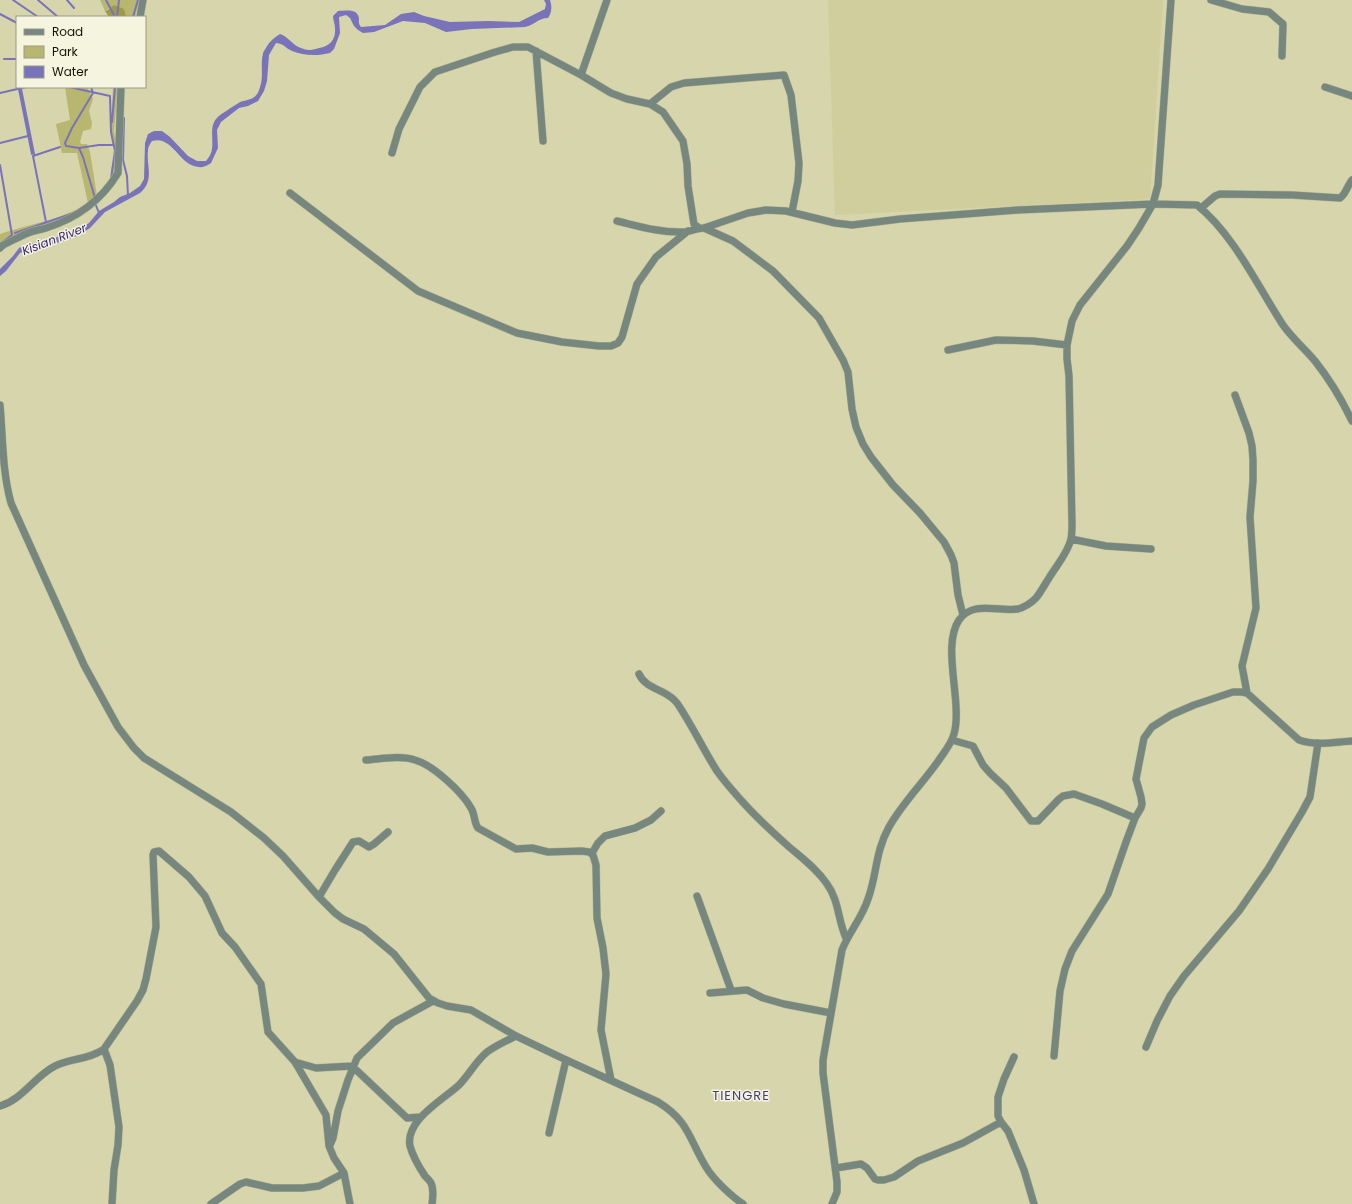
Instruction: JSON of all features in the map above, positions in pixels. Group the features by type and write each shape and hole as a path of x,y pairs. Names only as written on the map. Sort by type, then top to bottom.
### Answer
{"street":[{"path":"140,16 143,0"},
{"path":"581,75 608,0"},
{"path":"832,1204 837,1192 836,1168 823,1073 823,1060 839,961 846,938 863,913 869,898 881,845 889,827 952,740 956,718 952,642 958,622 963,615 970,610 979,608 1018,609 1028,605 1036,598 1066,551 1071,539 1069,376 1067,345 1072,321 1080,305 1126,246 1153,204 1158,185 1171,0"},
{"path":"1211,0 1242,9 1269,12 1283,24 1282,56"},
{"path":"392,154 399,129 420,87 435,72 513,47 528,48 536,51 611,93 627,99 650,104 663,112 683,141 694,224 733,241 773,271 819,318 843,360 848,372 852,409 862,444 893,485 944,542 954,563 958,595 963,615"},
{"path":"536,51 543,141"},
{"path":"650,104 671,87 684,83 784,75 791,95 799,162 798,181 792,212"},
{"path":"1325,87 1352,96"},
{"path":"0,248 3,245 28,233 47,228 70,219 85,210 111,185 118,173 121,88"},
{"path":"1201,208 1215,196 1220,194 1292,195 1340,198 1344,195 1347,186 1352,180"},
{"path":"290,193 418,291 517,333 562,342 600,346 611,346 618,343 622,337 637,284 656,257 688,231"},
{"path":"618,221 674,231 688,231 748,213 766,210 792,212 835,223 852,225 900,219 1018,210 1153,204 1197,205 1211,218 1228,240 1290,335 1315,361 1339,394 1352,421"},
{"path":"948,350 996,340 1033,341 1067,345"},
{"path":"1235,395 1249,433 1253,460 1250,517 1256,608 1242,666 1247,693 1299,740 1307,743 1352,741"},
{"path":"0,405 6,484 11,503 84,665 118,727 134,748 144,758 231,812 264,838 283,856 319,897 339,916 364,929 386,946 433,1001 448,1006 471,1010 516,1036 670,1109 688,1131 706,1167 721,1185 743,1204"},
{"path":"1071,539 1106,546 1152,549"},
{"path":"639,674 644,682 675,701 686,716 718,772 763,824 812,865 827,883 833,893 842,929 846,938"},
{"path":"1054,1056 1060,991 1065,969 1072,951 1108,894 1135,818 1142,804 1136,779 1144,738 1152,727 1171,715 1194,705 1233,692 1247,693"},
{"path":"952,740 973,746 983,765 1006,788 1031,821 1038,821 1059,799 1064,796 1074,794 1135,818"},
{"path":"1146,1047 1170,996 1184,976 1239,911 1268,869 1302,812 1310,797 1318,743"},
{"path":"366,760 407,758 420,762 444,779 461,795 472,809 476,826 478,828 510,847 518,850 532,848 548,852 582,851 592,853"},
{"path":"592,853 598,843 605,836 635,828 651,820 661,811"},
{"path":"319,897 354,842 359,841 366,846 371,846 388,832"},
{"path":"0,1106 9,1103 45,1072 56,1066 97,1054 104,1049 137,1001 143,990 156,934 153,859 154,852 157,850 162,852 189,877 205,896 222,933 236,946 261,984 268,1032 295,1062 326,1115 329,1146 334,1158 344,1173 350,1204"},
{"path":"592,853 595,860 597,918 606,974 601,1030 611,1080"},
{"path":"697,896 731,990"},
{"path":"710,993 731,990 747,990 763,998 784,1004 831,1013"},
{"path":"329,1146 333,1138 338,1111 352,1066 357,1058 393,1023 433,1001"},
{"path":"432,1204 433,1190 431,1183 418,1166 410,1145 410,1136 415,1125 420,1117 459,1085 487,1052 516,1036"},
{"path":"104,1049 110,1065 119,1127 112,1204"},
{"path":"1014,1057 998,1097 998,1116 1008,1132 1024,1170 1034,1204"},
{"path":"549,1133 566,1060"},
{"path":"295,1062 316,1068 352,1066 407,1118 420,1117"},
{"path":"836,1168 860,1164 867,1168 875,1179 884,1180 894,1177 918,1161 963,1143 1001,1122"},
{"path":"211,1204 240,1184 246,1182 272,1188 303,1188 319,1186 344,1173"}],"shaded area":[{"path":"828,0 1163,0 1150,199 835,215"},
{"path":"114,5 124,9 126,16 108,16 105,11"}],"green space":[{"path":"100,0 140,0 135,16 116,16 112,7 105,11"},
{"path":"65,88 88,88 93,99 89,111 92,123 91,129 83,131 80,142 81,144 87,144 90,152 97,196 85,209 0,246 0,234 56,218 88,203 77,153 62,153 56,124 70,120"},
{"path":"113,88 118,88 114,131 118,154 117,173 109,182 112,175 111,170 115,151 112,142 111,124"}],"water":[{"name":"Kisian River","path":"544,0 550,0 551,3 551,12 548,18 542,19 525,27 472,29 446,32 425,23 403,21 374,32 363,33 354,26 350,18 346,15 339,17 340,33 334,49 330,53 321,55 306,55 292,51 281,44 276,43 269,55 267,81 264,91 258,101 248,106 239,108 221,122 217,130 218,148 211,163 202,167 192,165 186,162 171,146 165,142 159,140 152,141 148,149 149,178 145,188 140,193 105,212 90,228 79,235 64,241 20,253 6,271 0,276 0,269 19,248 28,244 49,240 79,229 89,223 99,211 140,186 144,179 145,143 148,134 154,131 162,131 170,137 188,156 197,161 206,161 211,154 212,130 214,122 218,117 240,102 255,97 259,91 261,83 263,52 270,42 280,34 298,47 306,50 313,50 326,46 332,42 335,32 333,16 338,11 353,11 356,13 358,15 361,27 385,25 401,14 414,12 450,22 519,22 545,9 546,4"}],"waterway":[{"path":"13,0 37,16"},
{"path":"38,0 57,16"},
{"path":"67,0 74,8"},
{"path":"106,0 114,16"},
{"path":"117,16 119,0"},
{"path":"133,16 138,0"},
{"path":"0,14 16,22"},
{"path":"4,59 16,59"},
{"path":"0,93 22,88"},
{"path":"74,88 110,96 111,132 115,151 111,179"},
{"path":"91,88 93,93 72,128 65,143 66,146 79,148 95,198"},
{"path":"112,122 115,88"},
{"path":"19,89 32,154"},
{"path":"21,89 34,154"},
{"path":"124,118 123,160 127,176 128,196"},
{"path":"0,143 28,136"},
{"path":"79,148 99,145 113,145"},
{"path":"46,222 33,156 60,147"},
{"path":"0,165 12,235 4,241"},
{"path":"95,203 99,213"},
{"path":"15,233 71,214"}],"district":[{"name":"TIENGRE","path":"741,1095"}]}
